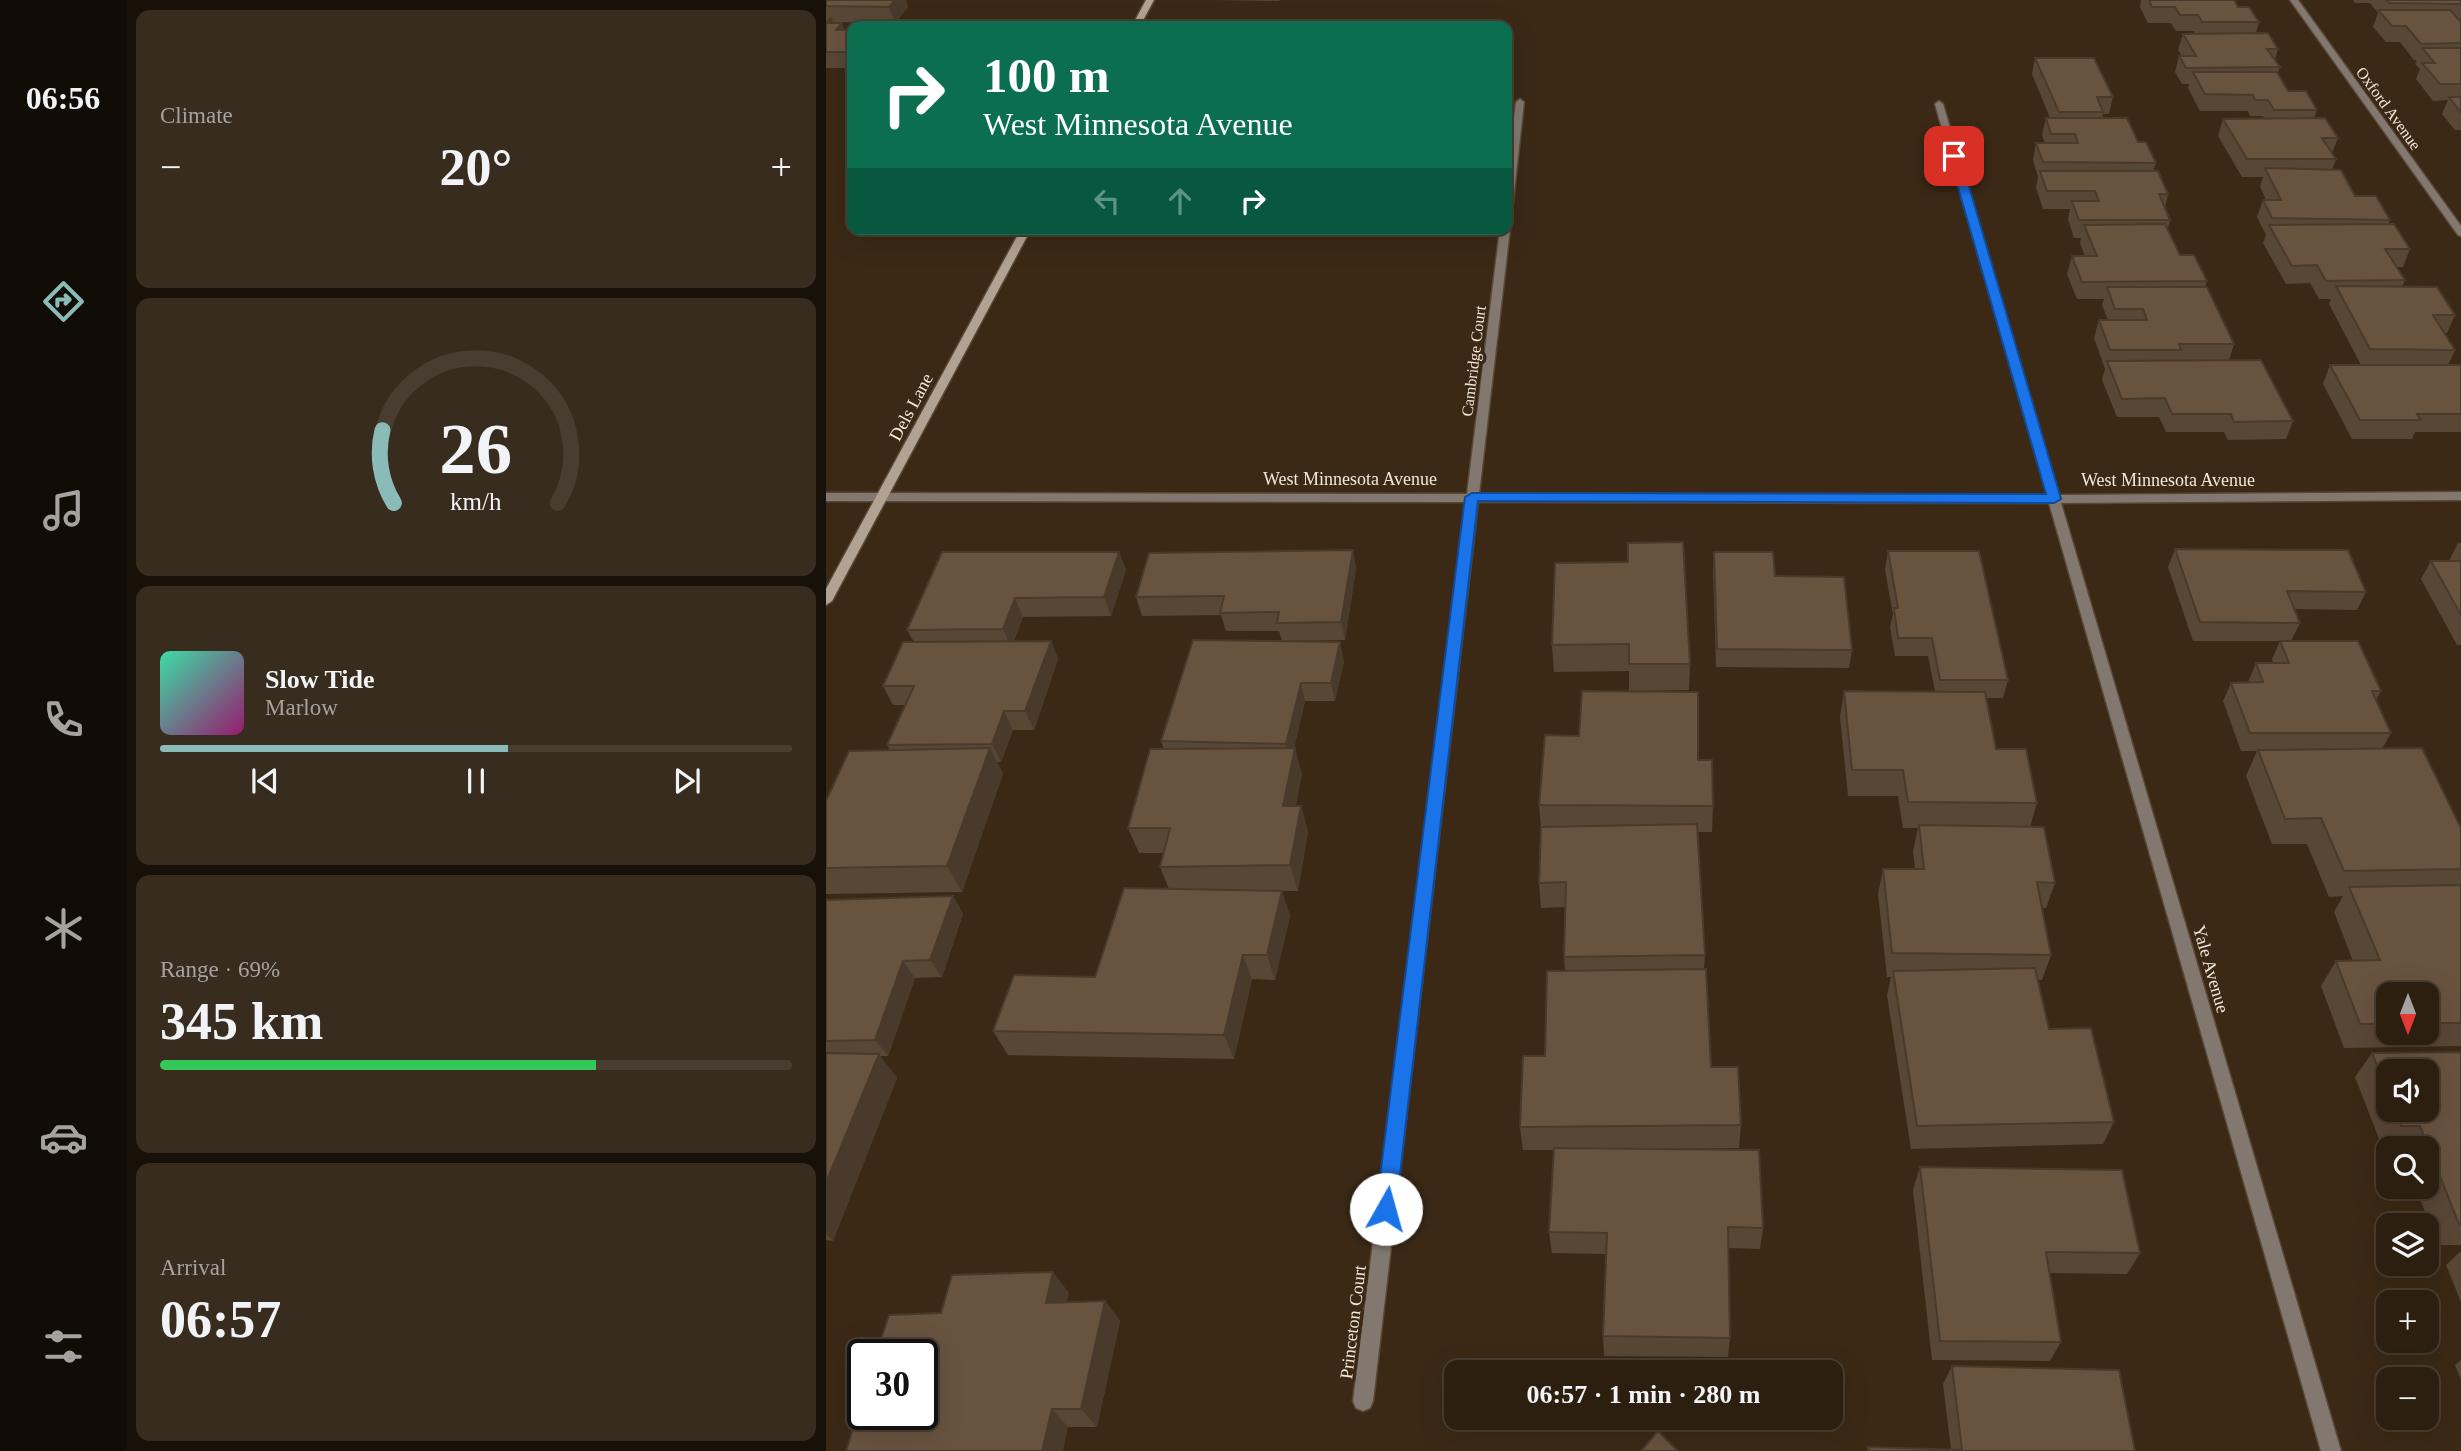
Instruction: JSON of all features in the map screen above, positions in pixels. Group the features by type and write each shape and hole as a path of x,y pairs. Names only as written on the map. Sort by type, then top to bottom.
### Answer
{"street":[{"path":"1139,21 1150,0"},
{"name":"Oxford Avenue","path":"2294,0 2461,233"},
{"path":"1512,169 1520,102"},
{"name":"Yale Avenue","path":"1939,104 2331,1451"},
{"name":"Dels Lane","path":"826,601 1023,235"},
{"name":"Cambridge Court","path":"1472,497 1503,235"},
{"name":"West Minnesota Avenue","path":"826,497 2054,499 2461,496"},
{"name":"Princeton Court","path":"1363,1401 1472,497"}],"building":[{"path":"826,0 895,0 889,7 826,6"},
{"path":"2149,0 2234,0 2238,7 2249,7 2259,22 2202,22 2198,15 2180,15 2175,7 2152,7"},
{"path":"2386,0 2461,0 2461,4 2389,3"},
{"path":"2378,10 2450,10 2461,22 2461,43 2421,44 2406,26 2392,26"},
{"path":"826,23 842,23 836,30 847,30 847,51 826,52"},
{"path":"2268,33 2278,49 2267,49 2280,67 2186,68 2179,56 2196,56 2183,34"},
{"path":"2422,48 2461,48 2461,84 2440,84 2422,63 2435,63"},
{"path":"2035,58 2094,58 2113,97 2097,97 2103,112 2059,112"},
{"path":"2193,72 2277,72 2288,91 2306,91 2317,110 2274,110 2268,100 2255,100 2253,95 2205,94"},
{"path":"2449,97 2461,97 2461,113"},
{"path":"2046,118 2127,118 2138,142 2146,142 2156,163 2043,162 2036,143 2078,143 2075,134 2051,134"},
{"path":"2325,118 2338,138 2322,138 2336,159 2247,159 2223,119"},
{"path":"2265,168 2341,170 2355,196 2376,196 2390,220 2272,218 2263,200 2281,200"},
{"path":"2040,171 2158,171 2168,194 2159,194 2170,220 2079,220 2072,201 2099,201 2095,191 2047,191"},
{"path":"2165,224 2180,255 2194,255 2207,281 2082,282 2072,256 2097,256 2084,225"},
{"path":"2394,224 2410,249 2385,249 2405,280 2326,281 2317,265 2292,266 2269,225"},
{"path":"2336,286 2437,287 2455,315 2433,315 2455,350 2370,349"},
{"path":"2107,287 2207,287 2234,344 2179,344 2181,350 2110,350 2099,320 2147,320 2143,309 2115,309"},
{"path":"2261,360 2293,421 2234,422 2231,414 2172,414 2165,398 2122,399 2107,361"},
{"path":"2330,365 2461,365 2461,414 2417,414 2421,420 2360,420"},
{"path":"1683,542 1690,664 1629,664 1629,644 1552,645 1555,563 1628,562 1628,543"},
{"path":"2175,549 2348,550 2366,592 2287,591 2300,623 2200,622"},
{"path":"1353,550 1341,622 1277,623 1279,612 1220,613 1224,596 1136,597 1149,553"},
{"path":"1888,551 1979,551 2008,680 1940,680 1932,638 1898,638 1894,608 1898,608"},
{"path":"942,552 1119,552 1104,597 1015,598 1003,629 907,630"},
{"path":"1714,552 1773,552 1775,576 1844,577 1852,650 1717,649"},
{"path":"2431,561 2461,561 2461,615"},
{"path":"1193,640 1340,642 1331,683 1301,683 1286,744 1161,741"},
{"path":"1051,641 1025,711 1004,711 992,744 887,745 914,686 883,686 903,642"},
{"path":"2280,641 2358,641 2381,691 2372,691 2391,733 2250,733 2231,683 2263,682 2256,663 2289,663"},
{"path":"1582,691 1698,692 1698,760 1712,760 1713,806 1539,805 1545,735 1579,736"},
{"path":"1844,691 1985,692 1996,749 2026,749 2037,803 1908,802 1903,770 1852,770"},
{"path":"990,748 947,866 826,868 826,801 849,751"},
{"path":"1295,748 1283,806 1301,806 1290,865 1160,867 1170,828 1128,828 1150,749"},
{"path":"2422,748 2461,828 2461,869 2344,871 2321,818 2285,819 2258,750"},
{"path":"1697,824 1705,955 1564,957 1566,882 1539,883 1541,827"},
{"path":"1919,825 2044,827 2055,883 2037,882 2051,955 1892,953 1883,869 1924,869"},
{"path":"2461,885 2461,1023 2440,1023 2440,982 2376,982 2376,1024 2360,1024 2336,961 2380,960 2349,887"},
{"path":"1124,888 1282,891 1267,955 1243,955 1224,1035 993,1031 1014,975 1095,977"},
{"path":"953,896 930,960 903,961 875,1040 826,1041 826,900"},
{"path":"2035,968 2049,1029 2091,1028 2114,1122 1917,1126 1893,971"},
{"path":"1706,969 1711,1067 1738,1067 1741,1125 1520,1127 1523,1056 1545,1056 1547,971"},
{"path":"2461,1052 2461,1224 2439,1174 2439,1136 2424,1136 2420,1126 2401,1126 2400,1122 2439,1122 2439,1059 2376,1059 2376,1063 2372,1053"},
{"path":"826,1053 879,1054 826,1183"},
{"path":"1554,1148 1759,1150 1763,1228 1728,1227 1730,1338 1603,1336 1607,1233 1549,1232"},
{"path":"1920,1167 2122,1170 2140,1253 2046,1252 2061,1342 1940,1341"},
{"path":"1053,1272 1046,1303 1105,1301 1081,1409 1052,1409 1042,1451 846,1451 853,1430 938,1430 938,1339 881,1339 889,1315 941,1313 952,1275"},
{"path":"1952,1366 2119,1370 2135,1451 1869,1451 1868,1447 1962,1450"},
{"path":"1658,1431 1678,1451 1641,1451"}],"route":[{"path":"1386,1209 1472,497 2054,499 1954,156"}]}
